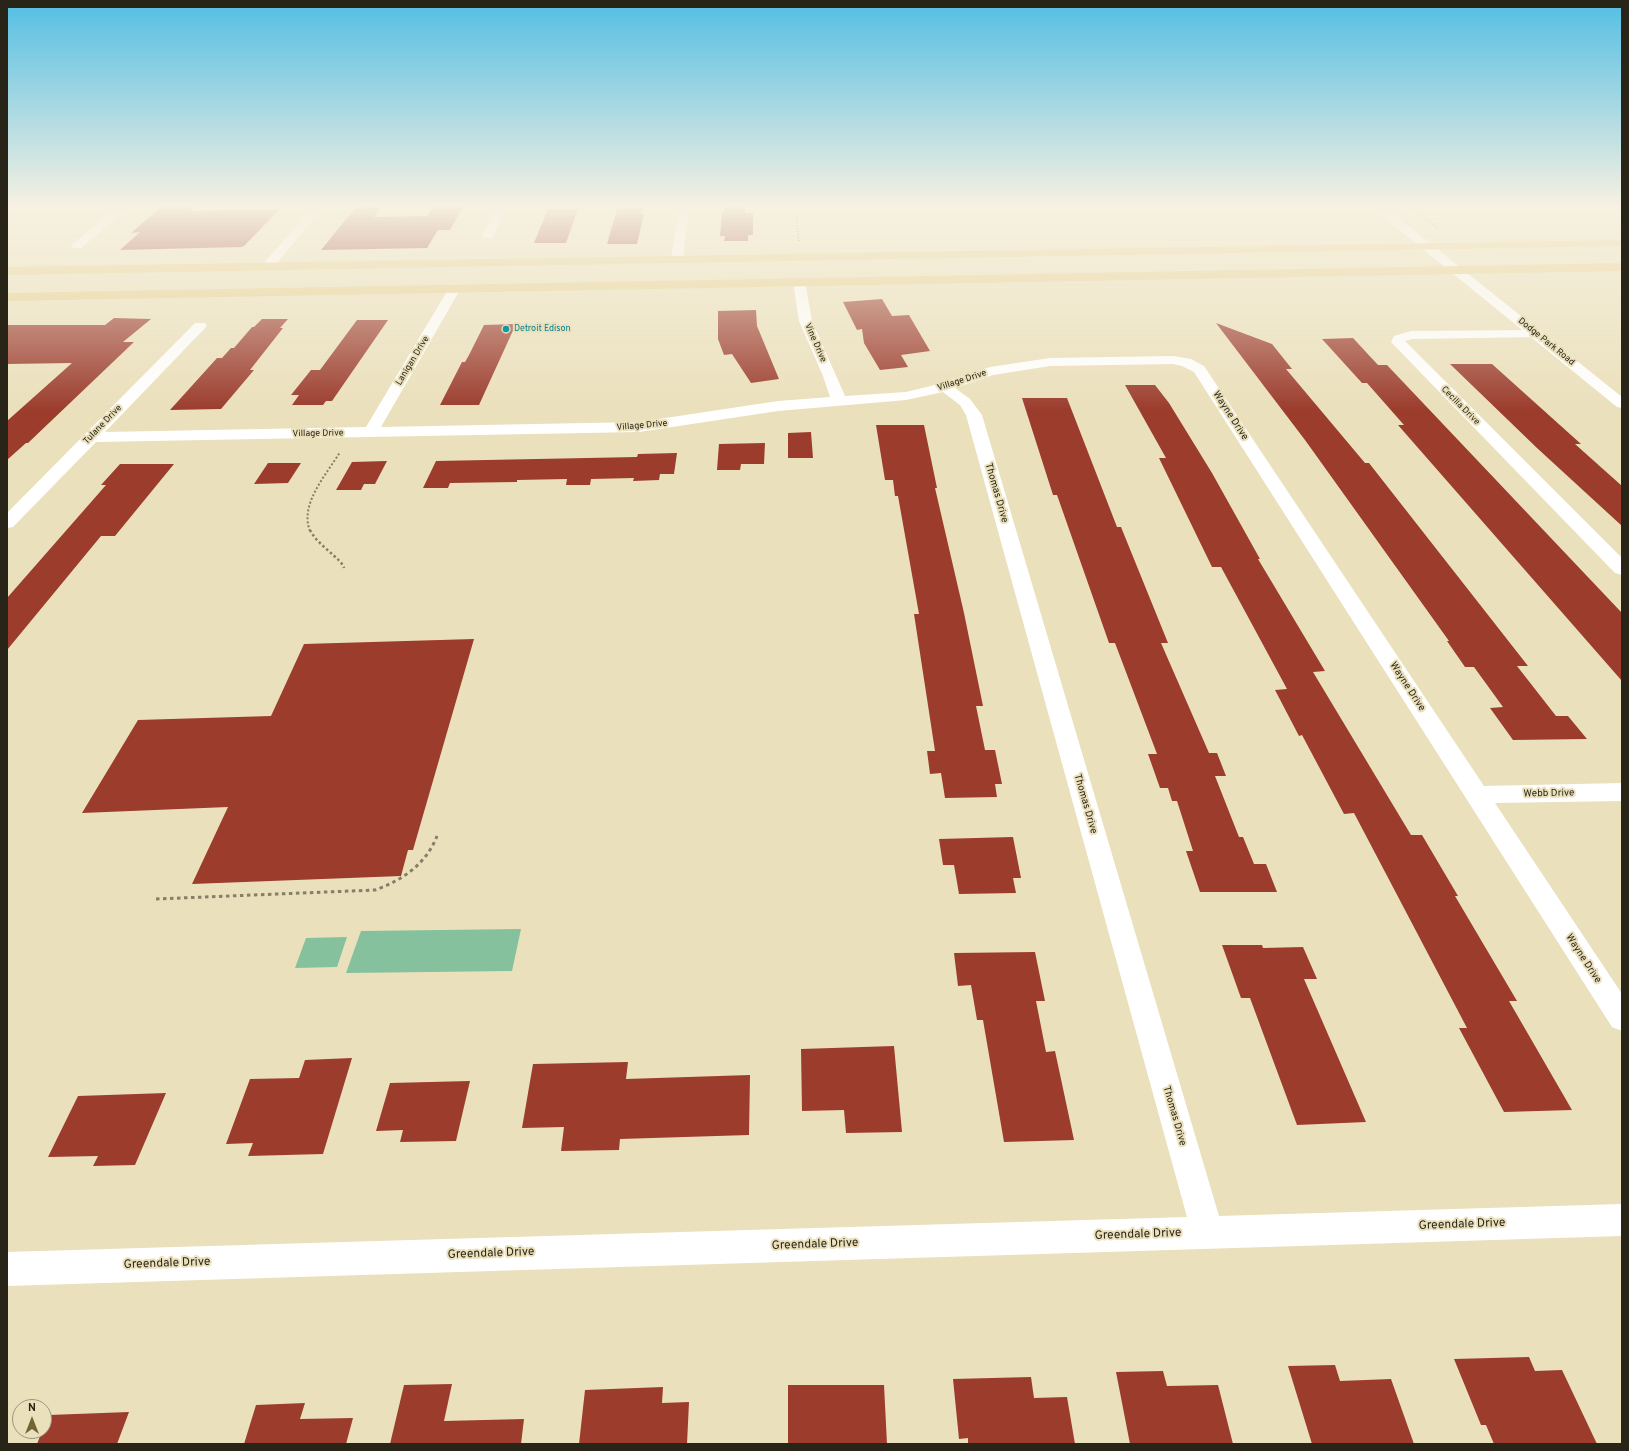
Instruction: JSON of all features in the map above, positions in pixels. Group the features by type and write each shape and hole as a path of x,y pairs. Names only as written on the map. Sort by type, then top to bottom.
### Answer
{"main road":[{"path":"349,290 373,284 385,278 387,275"},
{"path":"888,280 901,275"},
{"path":"7,297 1194,275"}],"street":[{"name":"Dodge Park Road","path":"1462,275 1622,404"},
{"name":"Vine Drive","path":"799,282 805,320 822,361 834,381 839,402"},
{"name":"Lanigan Drive","path":"370,433 455,288"},
{"name":"Tulane Drive","path":"7,523 200,326"},
{"name":"Cecilia Drive","path":"1536,334 1411,335 1403,336 1398,342 1622,569"},
{"name":"Village Drive","path":"91,437 639,427 683,422 778,406 906,396 945,387 990,372 1050,362 1171,360 1186,362"},
{"name":"Wayne Drive","path":"1186,362 1199,369 1622,1018"},
{"name":"Thomas Drive","path":"945,387 965,402 974,414 1208,1233"},
{"name":"Webb Drive","path":"1477,795 1622,792"},
{"name":"Greendale Drive","path":"7,1269 1622,1220"}],"path":[{"path":"340,451 309,504 305,516 308,528 314,539 319,545 343,564 344,568"},
{"path":"156,898 375,890 390,886 401,879 427,855 434,846 437,836"}],"green space":[{"path":"521,929 512,971 346,973 361,931"},
{"path":"347,937 337,967 295,968 306,938"}],"building":[{"path":"882,299 892,316 909,315 930,351 901,355 908,367 880,370 864,343 862,329 857,330 843,302"},
{"path":"756,310 757,326 779,379 751,383 732,354 724,355 718,339 718,311"},
{"path":"114,318 151,319 123,342 134,342 28,443 26,443 7,460 7,421 72,363 7,364 7,325 105,325"},
{"path":"262,319 288,319 280,328 283,328 250,370 254,370 221,409 170,410 217,358 222,358 231,348 234,348 252,327 254,327"},
{"path":"357,320 388,320 332,401 326,401 323,405 292,405 299,395 291,395 311,370 320,370"},
{"path":"1216,323 1272,344 1292,369 1286,369 1365,463 1369,463 1528,666 1517,666 1556,716 1568,716 1587,739 1513,740 1490,708 1503,707 1474,667 1465,667 1447,641 1449,641 1305,440"},
{"path":"516,324 479,405 440,405 462,362 465,362 484,325"},
{"path":"1353,338 1378,365 1387,365 1622,613 1622,681 1398,425 1404,425 1367,383 1362,383 1322,339"},
{"path":"1450,364 1492,364 1581,444 1575,444 1622,486 1622,526 1537,448"},
{"path":"1125,385 1155,385 1169,403 1212,473 1260,559 1258,559 1325,671 1313,672 1411,835 1422,835 1458,896 1455,896 1517,1001 1509,1001 1572,1110 1504,1112 1459,1028 1467,1028 1354,813 1344,814 1302,735 1299,736 1275,690 1287,689 1221,567 1212,567 1159,458 1166,458"},
{"path":"1022,398 1067,398 1117,527 1121,527 1168,643 1161,643 1209,753 1217,753 1226,776 1215,776 1239,837 1243,837 1254,864 1266,864 1277,892 1200,892 1186,851 1193,851 1177,801 1172,801 1168,788 1160,788 1148,754 1157,754 1115,643 1109,643 1057,495 1053,495"},
{"path":"876,425 924,425 937,488 935,488 964,613 983,706 976,706 985,750 995,750 1002,784 995,784 997,797 945,798 941,773 930,774 927,751 935,751 914,614 919,614 898,496 895,496 893,480 885,480"},
{"path":"811,432 813,458 788,458 788,433"},
{"path":"765,443 764,464 741,464 740,470 717,470 719,444"},
{"path":"677,453 674,474 660,474 659,480 633,481 634,478 591,479 590,485 566,485 567,479 517,480 517,482 450,483 448,488 423,488 436,461 637,457 638,454"},
{"path":"387,461 375,484 364,484 361,490 336,490 352,462"},
{"path":"268,463 301,463 288,483 254,484"},
{"path":"120,464 174,464 115,536 101,536 7,650 7,598 106,485 101,485"},
{"path":"474,639 413,850 408,850 401,876 192,884 228,807 82,813 138,720 271,716 304,644"},
{"path":"1013,837 1021,878 1013,878 1016,893 959,894 954,865 943,865 939,839"},
{"path":"1222,945 1262,945 1263,948 1303,947 1317,979 1304,979 1366,1122 1297,1125 1250,998 1241,998"},
{"path":"1035,952 1045,1001 1036,1001 1046,1052 1055,1051 1074,1140 1004,1142 983,1020 977,1020 971,985 958,986 954,953"},
{"path":"894,1046 902,1132 846,1133 844,1110 802,1111 801,1049"},
{"path":"352,1058 323,1154 248,1156 253,1143 226,1144 250,1079 299,1078 305,1060"},
{"path":"628,1062 626,1079 750,1075 749,1135 620,1139 619,1150 561,1151 564,1127 522,1128 533,1064"},
{"path":"470,1081 456,1141 400,1142 403,1130 376,1131 390,1083"},
{"path":"166,1093 135,1165 93,1166 98,1156 48,1157 78,1096"},
{"path":"1529,1357 1535,1371 1562,1370 1597,1444 1494,1444 1486,1425 1481,1425 1454,1359"},
{"path":"1335,1365 1340,1381 1391,1379 1414,1444 1312,1444 1288,1366"},
{"path":"1163,1371 1167,1386 1218,1385 1233,1444 1130,1444 1116,1372"},
{"path":"1031,1377 1034,1398 1067,1397 1075,1444 968,1444 968,1438 959,1439 953,1379"},
{"path":"452,1384 444,1421 524,1419 521,1444 390,1444 404,1385"},
{"path":"788,1385 884,1385 887,1444 788,1444"},
{"path":"663,1387 662,1403 689,1402 687,1444 579,1444 585,1390"},
{"path":"305,1403 300,1419 353,1418 346,1444 244,1444 256,1405"},
{"path":"129,1412 117,1444 37,1444 39,1439 52,1439 52,1415"}],"place":[{"name":"Detroit Edison","path":"506,329"}]}
